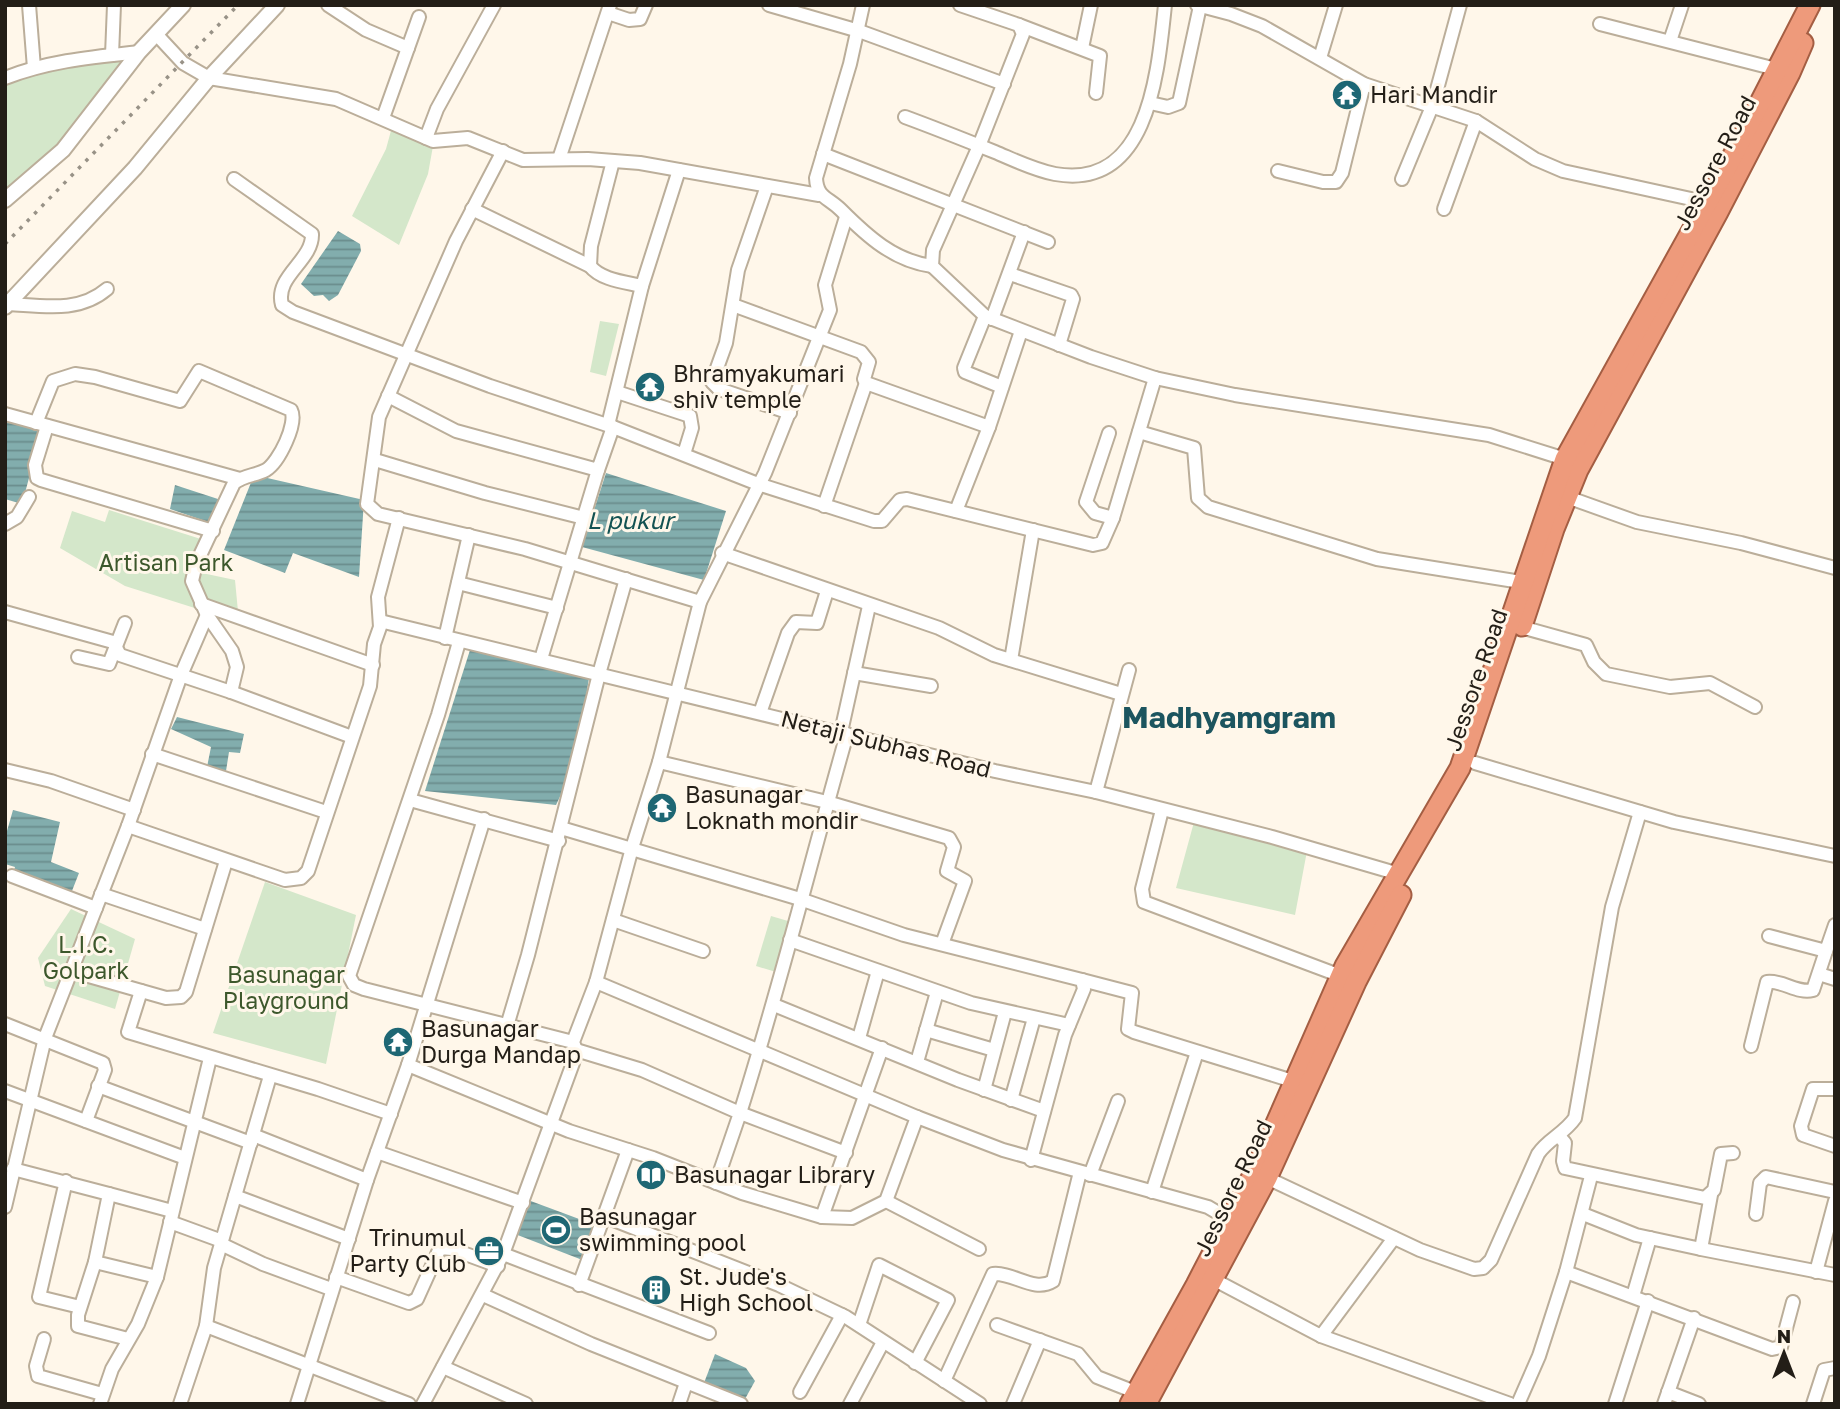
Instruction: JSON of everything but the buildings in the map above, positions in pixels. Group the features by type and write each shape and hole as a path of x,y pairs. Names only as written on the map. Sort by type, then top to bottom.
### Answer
{"highway":[{"path":"1208,1277 1230,1220 1296,1082 1341,976 1467,751 1521,582 1565,459 1714,204 1776,69 1810,5"},
{"name":"Jessore Road","path":"1137,1400 1268,1178 1379,935 1475,763 1567,496 1581,463 1714,204 1822,5"}],"street":[{"path":"29,5 34,68"},
{"path":"112,55 114,5"},
{"path":"5,200 63,150 139,52 183,5"},
{"path":"7,305 135,168 209,78 277,5"},
{"path":"328,5 366,30 408,48"},
{"path":"426,138 437,108 494,5"},
{"path":"559,159 609,9 635,21 640,19 646,5"},
{"path":"769,5 859,31 1004,85"},
{"path":"819,195 816,178 859,31 863,5"},
{"path":"960,5 1100,56 1102,61 1096,93"},
{"path":"1082,48 1091,5"},
{"path":"905,117 1042,171 1059,175 1088,172 1117,159 1128,148 1150,103 1157,78 1165,5"},
{"path":"1320,58 1336,5"},
{"path":"1402,179 1433,104 1460,5"},
{"path":"1670,41 1682,5"},
{"path":"1150,103 1168,107 1179,103 1198,6 1231,14 1262,26 1364,84 1433,104 1476,121 1528,155 1563,171 1714,204"},
{"path":"383,118 419,17"},
{"path":"1600,24 1776,69"},
{"path":"932,266 933,250 951,204 979,146 1023,34 1019,25"},
{"path":"157,35 183,63 209,78 254,88 320,95 383,118 426,138 441,141 468,138 523,160 613,161 819,195 893,253 909,261 932,266 988,317 1155,378 1235,395 1489,435 1565,459"},
{"path":"5,78 34,68 139,52"},
{"path":"1278,171 1323,182 1336,182 1342,173 1364,84"},
{"path":"1444,209 1476,121"},
{"path":"503,151 472,209 376,427 375,460 368,504 378,513 572,562 700,602"},
{"path":"823,154 1048,242"},
{"path":"590,266 591,246 613,161"},
{"path":"541,659 611,426 642,286 679,170"},
{"path":"234,179 312,234 309,246 281,288 282,305 490,386 761,479 824,506 874,521 882,521 900,500 907,499 1098,545 1106,538 1113,518 1155,378"},
{"path":"768,186 738,270 726,343 712,382 719,388 790,413"},
{"path":"472,209 590,266 595,273 642,286"},
{"path":"423,1404 483,1296 523,1203 596,982 632,848 660,762 700,602 761,479 830,310 825,285 846,217"},
{"path":"1002,387 965,372 964,368 1010,274 1024,232"},
{"path":"1010,274 1071,295 1073,299 1059,345"},
{"path":"7,305 69,307 95,299 107,289"},
{"path":"733,305 820,335 867,356 866,383 824,506"},
{"path":"956,511 989,427 1021,331"},
{"path":"213,531 37,478 35,465 41,424 53,381 75,374 95,377 180,401 199,371 284,406 293,414 277,459 263,472 240,479 229,490 213,531 193,572 194,590 236,662 231,692"},
{"path":"866,383 989,427"},
{"path":"617,392 690,416 692,428 684,454"},
{"path":"388,396 456,431 598,470"},
{"path":"5,414 240,479"},
{"path":"1139,432 1194,448 1198,498 1208,507 1377,559 1521,582"},
{"path":"1110,433 1086,502 1095,513 1113,518"},
{"path":"375,460 498,497 584,518"},
{"path":"1567,496 1629,520 1741,543 1835,568"},
{"path":"5,524 17,517 29,497"},
{"path":"128,826 285,880 302,877 308,870 370,687 380,621 377,597 400,518"},
{"path":"1011,660 1033,530"},
{"path":"445,638 469,535"},
{"path":"722,553 939,628 981,650 1121,694"},
{"path":"507,1026 626,579"},
{"path":"458,583 557,608"},
{"path":"760,713 788,633 796,622 817,622 827,591"},
{"path":"716,1183 774,1005 844,733 869,606"},
{"path":"204,609 373,665"},
{"path":"5,1207 44,1038 134,810 204,609"},
{"path":"5,612 113,642 120,655 231,692 352,737"},
{"name":"Netaji Subhas Road","path":"380,621 1096,792 1272,836 1399,874"},
{"path":"78,657 109,664 125,623"},
{"path":"1521,627 1586,645 1594,662 1606,674 1670,687 1710,683 1755,707"},
{"path":"460,642 410,800 349,976 354,985 574,1046 642,1070 740,1113 846,1153"},
{"path":"1096,792 1129,670"},
{"path":"854,673 931,686"},
{"path":"152,754 326,812"},
{"path":"660,762 827,802 943,834 954,841 947,871 965,881 942,944"},
{"path":"1475,763 1702,829 1835,856"},
{"path":"5,770 51,781 134,810"},
{"path":"410,800 484,819 632,848 800,899 904,935 1132,993 1128,1029 1296,1082"},
{"path":"1162,810 1142,889 1144,902 1341,976"},
{"path":"1268,1178 1394,1238 1466,1267 1483,1268 1491,1260 1538,1154 1545,1143 1559,1136 1575,1118 1612,907 1640,812"},
{"path":"297,1404 367,1180 408,1065 484,819"},
{"path":"71,971 166,998 181,997 186,992 226,861"},
{"path":"12,876 96,908"},
{"path":"102,894 205,929"},
{"path":"612,920 703,951"},
{"path":"1751,1046 1767,982 1809,992 1819,974 1835,925"},
{"path":"1769,936 1826,951"},
{"path":"790,940 937,992 1004,1012 1069,1026"},
{"path":"859,1038 878,971"},
{"path":"1819,974 1835,979"},
{"path":"1031,1160 1069,1026 1084,989 1082,980"},
{"path":"596,982 761,1049 917,1117 1031,1160 1208,1207 1230,1220"},
{"path":"141,991 128,1032 391,1114"},
{"path":"917,1062 937,992"},
{"path":"774,1005 984,1090 1044,1111"},
{"path":"984,1090 1004,1012"},
{"path":"1011,1100 1034,1018"},
{"path":"5,1024 103,1063 104,1070 86,1121"},
{"path":"926,1030 994,1050"},
{"path":"822,1217 882,1048"},
{"path":"1152,1192 1197,1052"},
{"path":"44,1339 36,1366 38,1377 101,1399 111,1368 138,1324 157,1277 210,1058"},
{"path":"408,1065 551,1124 716,1183 822,1217 852,1218 886,1201 917,1117"},
{"path":"180,1404 206,1326 221,1242 270,1076"},
{"path":"98,1086 193,1124 252,1139 367,1180"},
{"path":"1835,1090 1813,1089 1801,1125 1803,1135 1835,1146"},
{"path":"5,1091 185,1158"},
{"path":"944,1381 993,1275 1000,1274 1039,1286 1053,1281 1085,1174 1118,1101"},
{"path":"1559,1136 1565,1143 1565,1168 1591,1176 1695,1196 1711,1195"},
{"path":"579,1285 606,1217 628,1150"},
{"path":"377,1152 523,1203"},
{"path":"1701,1249 1719,1158 1726,1152 1733,1153"},
{"path":"13,1169 109,1194 171,1217 263,1264 409,1303 417,1299 440,1248 452,1248 579,1285 709,1333"},
{"path":"1518,1404 1539,1356 1566,1272 1591,1176"},
{"path":"1756,1214 1760,1183 1766,1177 1835,1192"},
{"path":"66,1181 38,1297 80,1307"},
{"path":"109,1194 95,1262 77,1321 84,1329 128,1339"},
{"path":"235,1196 349,1238"},
{"path":"886,1201 979,1248"},
{"path":"1816,1272 1835,1201"},
{"path":"1583,1214 1650,1238 1835,1275"},
{"path":"606,1217 779,1285 842,1315 979,1404"},
{"path":"1321,1336 1394,1238"},
{"path":"1633,1296 1650,1238"},
{"path":"95,1262 157,1277"},
{"path":"859,1325 879,1265 948,1300 915,1363"},
{"path":"1566,1272 1694,1318 1740,1339 1777,1349 1780,1347 1793,1302"},
{"path":"1208,1277 1321,1336 1502,1402"},
{"path":"483,1296 686,1384 741,1404"},
{"path":"1615,1404 1648,1301"},
{"path":"800,1392 842,1315"},
{"path":"1694,1318 1666,1398 1699,1404"},
{"path":"997,1325 1077,1354 1097,1377 1137,1400"},
{"path":"206,1326 410,1404"},
{"path":"1013,1404 1027,1377 1040,1340"},
{"path":"850,1404 883,1342"},
{"path":"443,1367 526,1404"},
{"path":"1813,1404 1824,1370 1835,1367"},
{"path":"679,1404 686,1384"}],"green space":[{"path":"133,55 74,132 5,199 5,83 35,72"},
{"path":"392,127 433,146 428,174 399,245 352,216 386,149"},
{"path":"600,321 619,324 606,376 590,372"},
{"name":"Artisan Park","path":"109,510 204,540 202,573 235,580 239,622 125,586 60,548 72,511 105,522"},
{"path":"1194,822 1307,851 1295,915 1176,888"},
{"name":"Basunagar Playground","path":"265,882 356,915 326,1064 213,1033"},
{"name":"L.I.C. Golpark","path":"71,909 135,939 115,1009 45,986 38,958"},
{"path":"771,916 788,921 776,972 756,966"}],"water":[{"path":"338,231 360,244 361,251 338,295 329,301 323,295 314,296 301,284"},
{"path":"5,416 43,426 22,504 5,499"},
{"name":"L pukur","path":"606,473 726,511 704,580 582,547"},
{"path":"254,475 364,500 359,577 293,553 285,573 224,550"},
{"path":"175,485 221,500 214,524 170,509"},
{"path":"470,650 589,678 575,765 556,805 425,791"},
{"path":"177,717 244,734 240,753 229,752 226,771 207,767 211,747 171,729"},
{"path":"13,810 60,822 51,862 79,873 70,896 13,874 15,867 5,864 5,838"},
{"name":"Basunagar swimming pool","path":"528,1200 598,1226 585,1261 515,1234"},
{"path":"715,1354 746,1368 755,1381 745,1399 704,1383"}],"railway":[{"path":"5,244 238,5"}],"place":[{"name":"Hari Mandir","path":"1347,95"},
{"name":"Bhramyakumari shiv temple","path":"650,387"},
{"name":"Basunagar Loknath mondir","path":"662,808"},
{"name":"Basunagar Durga Mandap","path":"398,1042"},
{"name":"Basunagar Library","path":"651,1175"},
{"name":"Basunagar swimming pool","path":"556,1230"},
{"name":"Trinumul Party Club","path":"489,1251"},
{"name":"St. Jude's High School","path":"656,1290"}],"district":[{"name":"Madhyamgram","path":"1229,718"}]}
